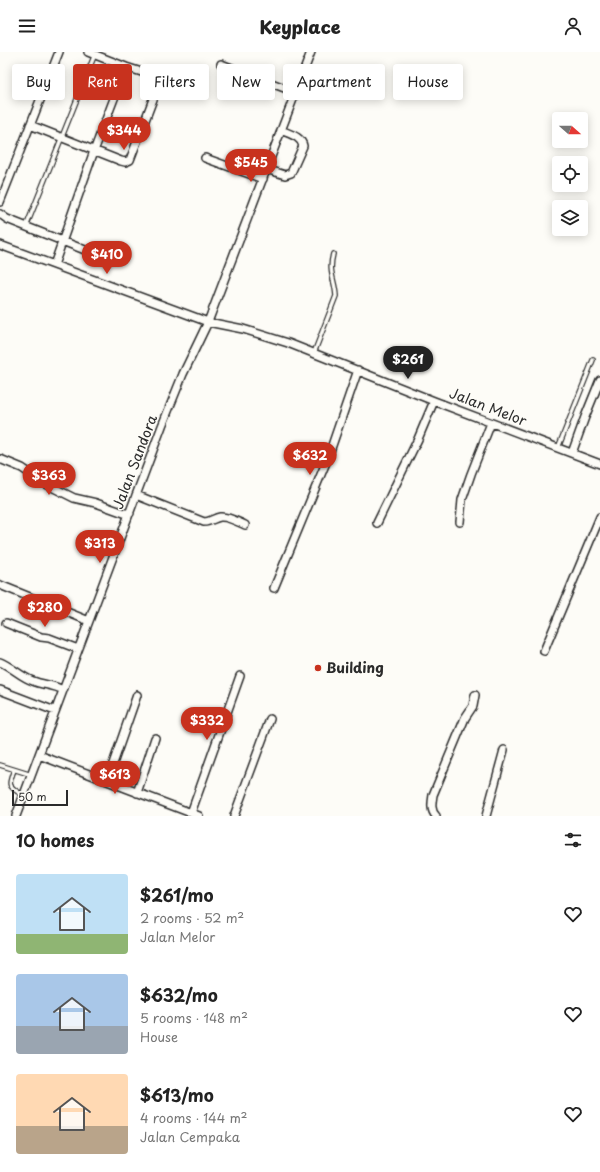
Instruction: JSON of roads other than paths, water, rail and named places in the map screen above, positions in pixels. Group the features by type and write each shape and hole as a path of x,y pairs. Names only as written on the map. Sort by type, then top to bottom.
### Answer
{"street":[{"path":"0,202 59,52"},
{"name":"Jalan Sandora","path":"306,64 311,52"},
{"path":"92,53 119,64"},
{"path":"30,126 125,162 130,160 160,83 157,77 132,69"},
{"path":"54,263 113,100"},
{"name":"Jalan Sandora","path":"16,816 55,711 61,688 78,649 87,620 127,513 136,495 183,374 208,322 256,176 266,169 292,100"},
{"path":"266,169 285,175 291,174 303,146 298,138 281,130"},
{"path":"205,158 256,176"},
{"path":"0,214 7,219 61,244 90,252"},
{"name":"Jalan Melor","path":"0,245 54,263 208,322 264,335 314,353 434,401 600,464"},
{"path":"274,588 327,460 358,370"},
{"path":"572,453 600,380"},
{"path":"377,523 418,440 434,401"},
{"path":"460,522 462,500 491,422"},
{"path":"0,459 22,468 44,483 74,498 127,513"},
{"path":"136,495 199,520 207,522 219,517 225,517 246,525"},
{"path":"544,652 600,517"},
{"path":"0,586 87,620"},
{"path":"6,623 41,637 49,638 78,649"},
{"path":"0,662 10,666 25,678 34,682 61,688"},
{"path":"39,754 108,782 138,790 195,815 240,676"},
{"path":"0,690 55,711"},
{"path":"108,782 137,695"},
{"path":"436,816 432,807 433,795 465,718 473,706 475,695"},
{"path":"234,816 270,719"},
{"path":"138,790 155,738"},
{"path":"486,816 504,750"}],"lane":[{"path":"26,227 92,53"},
{"path":"314,353 336,296 336,289 331,271 333,254"},
{"path":"558,448 593,360"},
{"path":"0,765 32,774"},
{"path":"14,770 10,783 12,788 24,796"}],"place":[{"name":"Building","path":"318,668"}]}
